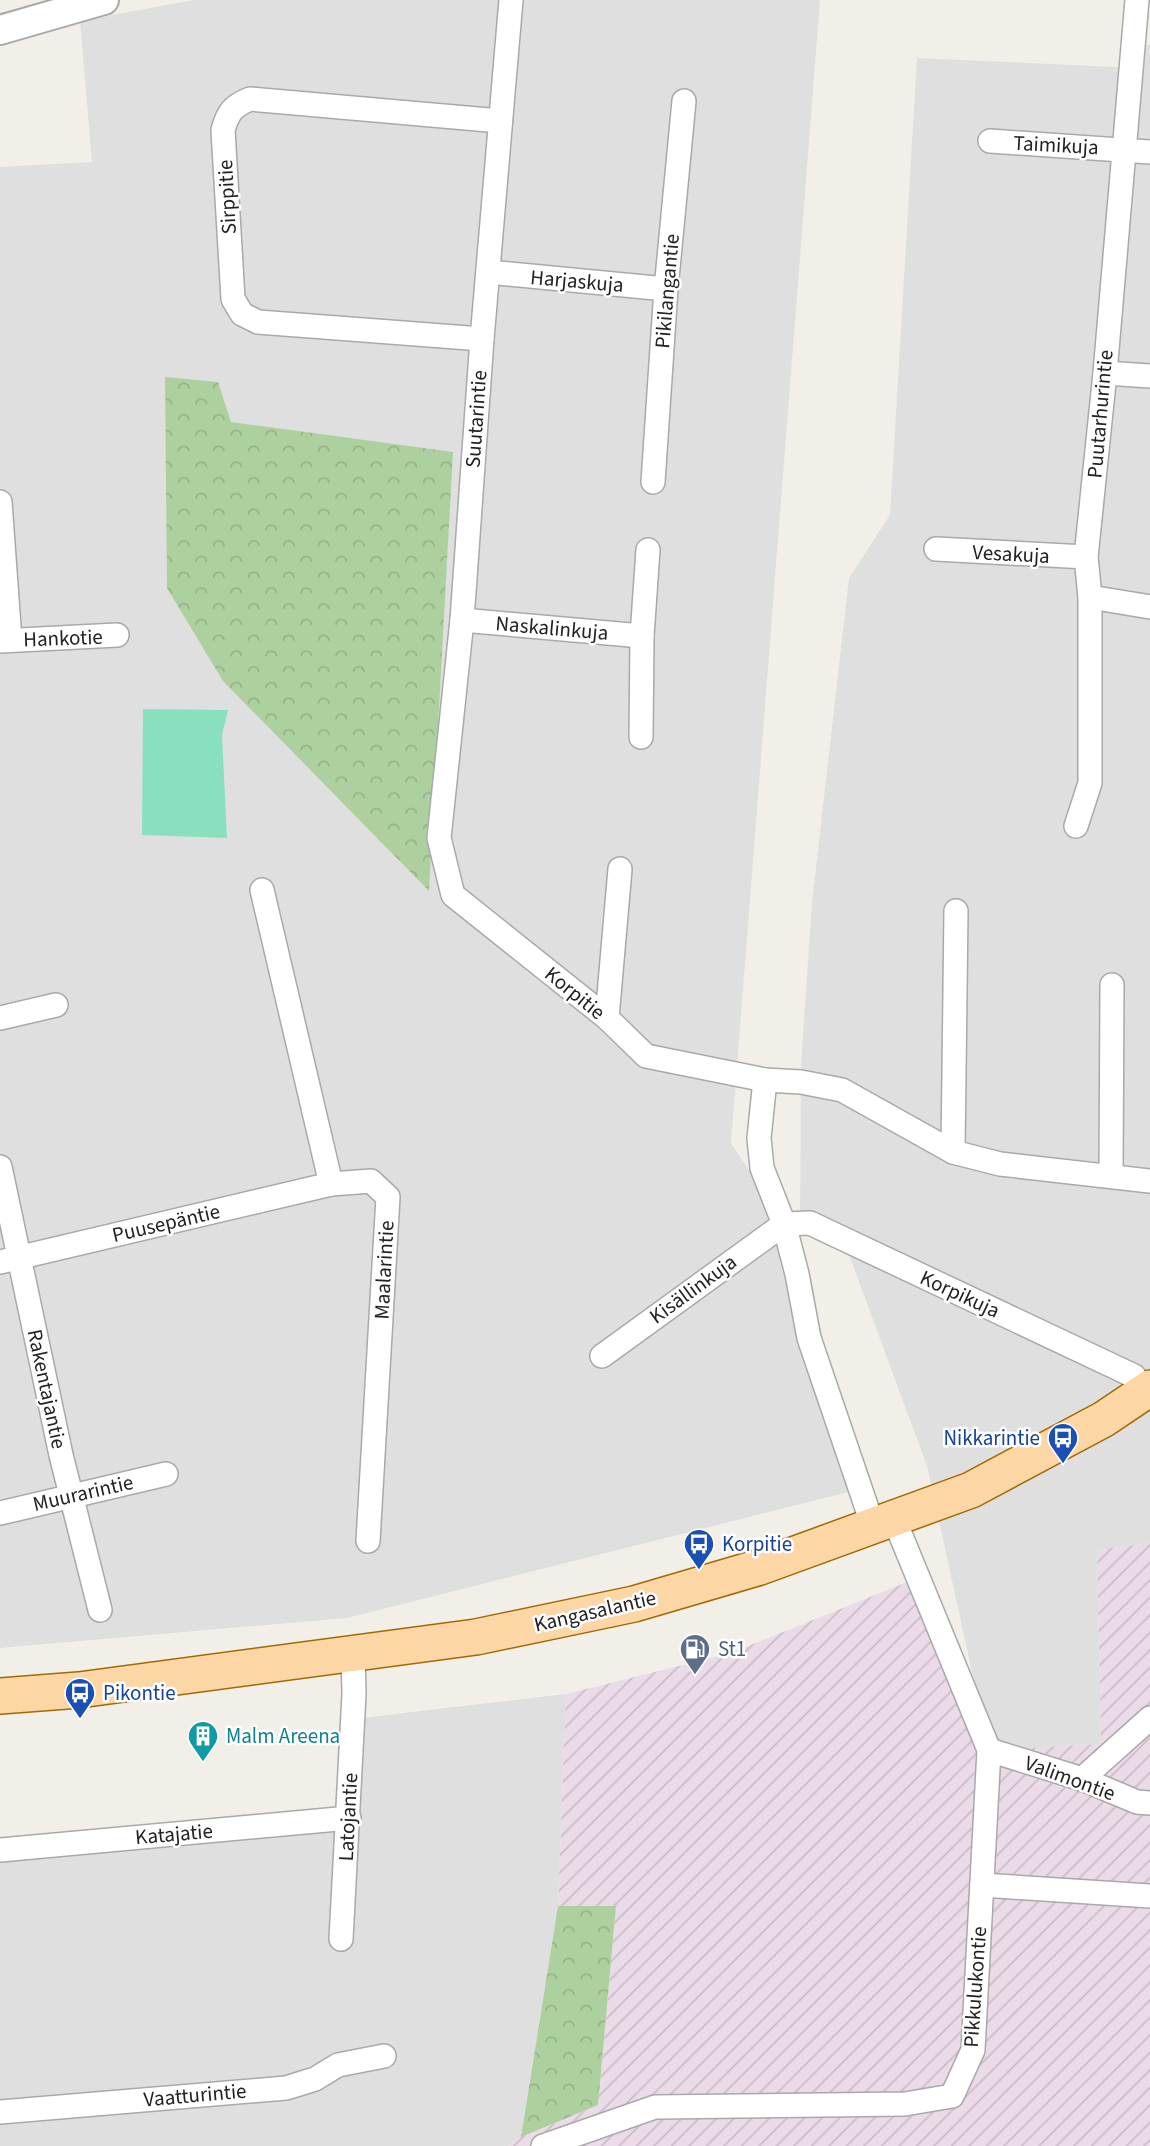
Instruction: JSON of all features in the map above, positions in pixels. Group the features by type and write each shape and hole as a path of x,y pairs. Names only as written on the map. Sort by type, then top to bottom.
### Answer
{"main road":[{"name":"Kangasalantie","path":"0,1696 79,1690 353,1654 489,1634 634,1604 760,1567 971,1490 1056,1446 1142,1382"}],"street":[{"path":"0,30 104,0"},
{"name":"Suutarintie","path":"439,838 462,620 482,339 511,0"},
{"name":"Puutarhurintie","path":"1076,826 1090,783 1090,597 1086,557 1105,373 1122,149 1137,0"},
{"name":"Sirppitie","path":"482,339 258,322 242,314 233,299 223,130 227,114 236,105 250,99 500,121"},
{"name":"Pikilangantie","path":"653,482 666,289 684,102"},
{"name":"Taimikuja","path":"990,141 1150,152"},
{"name":"Harjaskuja","path":"488,272 666,289"},
{"path":"1105,373 1150,376"},
{"name":"Hankotie","path":"0,502 5,640 117,635"},
{"name":"Vesakuja","path":"936,549 1086,557"},
{"path":"641,737 642,636 648,550"},
{"path":"1090,597 1150,607"},
{"name":"Naskalinkuja","path":"462,620 642,636"},
{"name":"Korpitie","path":"439,838 453,895 607,1018 646,1056 765,1080 801,1082 842,1090 953,1152 1000,1164 1150,1181"},
{"path":"607,1018 620,869"},
{"path":"262,890 331,1184"},
{"path":"953,1152 956,911"},
{"path":"1111,1175 1112,985"},
{"path":"0,1018 56,1005"},
{"path":"765,1080 760,1138 762,1168 785,1224 809,1338 884,1522"},
{"name":"Rakentajantie","path":"0,1167 10,1260 100,1610"},
{"name":"Maalarintie","path":"331,1184 370,1181 388,1197 368,1541"},
{"name":"Puusepäntie","path":"10,1260 331,1184"},
{"name":"Korpikuja","path":"785,1224 810,1223 1142,1382"},
{"name":"Kisällinkuja","path":"602,1356 785,1224"},
{"name":"Muurarintie","path":"0,1513 166,1474"},
{"name":"Pikkulukontie","path":"543,2146 655,2107 905,2104 952,2096 973,2050 989,1750 884,1522"},
{"name":"Latojantie","path":"341,1939 349,1818 353,1654"},
{"path":"1082,1779 1150,1718"},
{"name":"Valimontie","path":"989,1750 1082,1779 1137,1802 1150,1803"},
{"name":"Katajatie","path":"0,1850 349,1818"},
{"path":"982,1885 1150,1896"},
{"name":"Vaatturintie","path":"0,2112 286,2088 315,2079 338,2065 384,2056"}],"shaded area":[{"path":"193,0 820,0 731,1143 784,1224 861,1489 347,1618 0,1648 0,167 92,162 80,21"},
{"path":"1145,45 1150,45 1150,1543 1097,1551 1101,1744 989,1750 927,1466 848,1252 800,1223 801,1065 812,903 849,578 890,515 917,58 1138,68"},
{"path":"1150,1543 1150,2146 508,2146 521,2137 598,2105 616,1906 558,1906 566,1694 731,1653 927,1574 989,1750 1101,1744 1097,1550"},
{"path":"566,1694 558,1906 521,2137 508,2146 0,2146 0,1850 348,1818 353,1719"}],"green space":[{"path":"165,377 218,382 231,422 453,452 429,891 223,681 167,588"},
{"path":"143,709 228,710 222,735 227,838 142,835"},
{"path":"558,1906 616,1906 598,2105 521,2137"}],"place":[{"name":"Nikkarintie","path":"1063,1465"},
{"name":"Korpitie","path":"699,1571"},
{"name":"St1","path":"695,1676"},
{"name":"Pikontie","path":"80,1720"},
{"name":"Malm Areena","path":"203,1763"}]}
